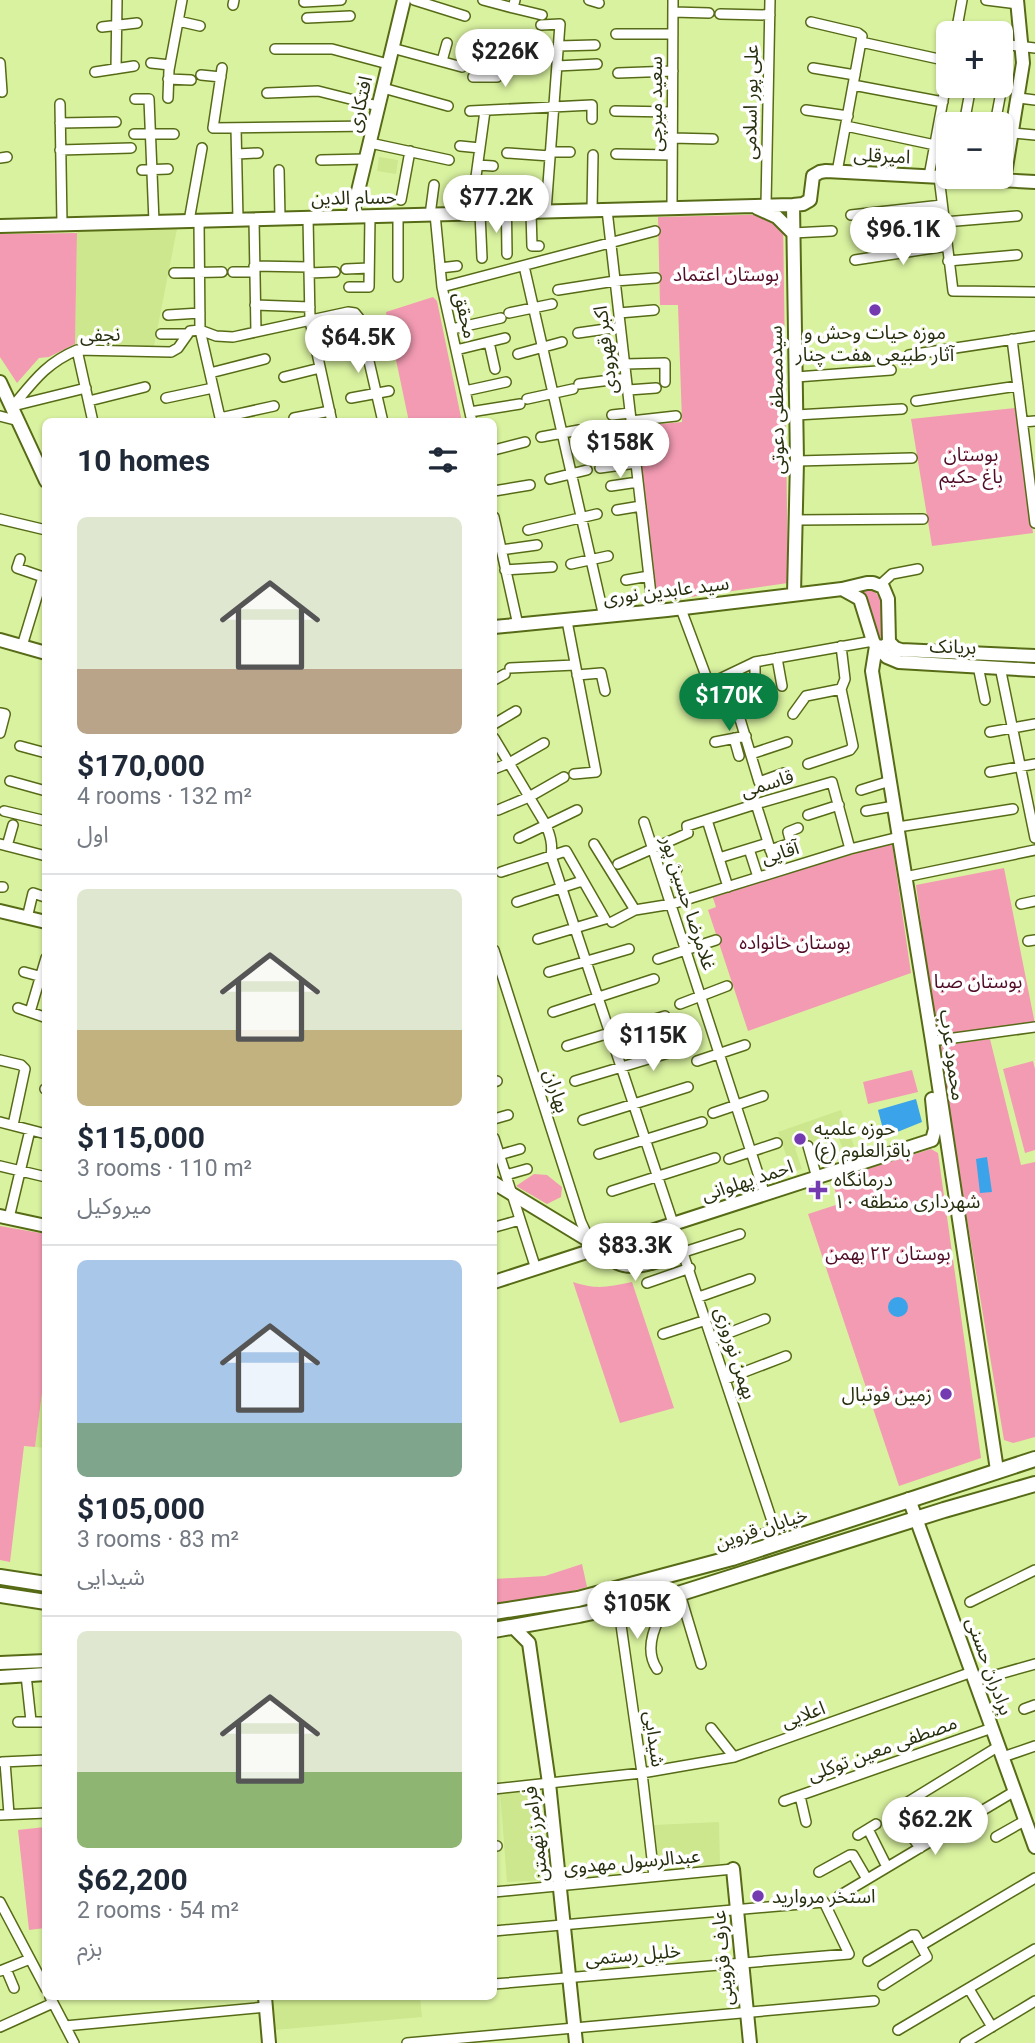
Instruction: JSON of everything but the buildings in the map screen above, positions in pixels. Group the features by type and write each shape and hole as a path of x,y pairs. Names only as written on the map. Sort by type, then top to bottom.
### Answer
{"main road":[{"name":"افتکاری","path":"352,216 404,0"},
{"path":"1013,133 1029,48 1017,2"},
{"name":"امیرقلی","path":"793,205 810,200 812,181 816,173 934,176"},
{"name":"امیرقلی","path":"1013,181 1035,182"},
{"path":"752,205 777,217 793,233"},
{"name":"حسام الدین","path":"0,226 793,205"},
{"name":"سیدمصطفی دعوتی","path":"793,205 797,461 794,594"},
{"path":"0,382 42,472"},
{"name":"سید عابدین نوری","path":"497,627 681,609 842,589 867,583 880,585"},
{"name":"محمود عرب","path":"880,585 886,591 888,599 872,671 997,1470"},
{"path":"842,589 860,599 879,643"},
{"path":"0,640 42,652"},
{"name":"بریانک","path":"879,643 901,650 1035,656"},
{"name":"بریانک","path":"879,643 887,657 900,662 1035,670"},
{"path":"0,911 42,921"},
{"path":"932,1041 928,1063 935,1129 932,1140 948,1156"},
{"name":"احمد پهلوانی","path":"497,1281 536,1269 595,1244 675,1224 932,1140"},
{"path":"497,1185 595,1244 616,1262 639,1266 684,1252"},
{"path":"4,1217 42,1225"},
{"name":"خیابان قزوین","path":"497,1612 578,1599 732,1558 1035,1459"},
{"name":"خیابان قزوین","path":"497,1630 680,1594 1035,1483"},
{"name":"برادران حسنی","path":"909,1499 1030,1825 1035,1847"},
{"path":"0,1577 42,1583"},
{"path":"0,1595 42,1601"},
{"name":"فرامرز تهمتن","path":"513,1627 529,1643 561,1885 576,2043"},
{"path":"0,1664 42,1661"},
{"path":"0,1677 42,1674"},
{"name":"عارف قزوینی","path":"733,1869 750,2043"},
{"path":"265,2002 270,2043"}],"street":[{"path":"116,69 117,0"},
{"path":"168,98 170,65 182,0"},
{"path":"304,2 341,0"},
{"path":"414,0 465,16"},
{"path":"482,0 514,4 542,15"},
{"path":"589,0 599,3"},
{"name":"سعید میرچی","path":"672,208 673,0"},
{"name":"علی پور اسلامی","path":"766,205 770,0"},
{"path":"958,21 962,0"},
{"path":"986,0 1017,2"},
{"path":"327,1 328,17"},
{"path":"673,12 709,13"},
{"path":"720,13 769,15"},
{"path":"307,18 350,16"},
{"path":"178,21 200,26"},
{"path":"811,22 936,58"},
{"path":"102,27 137,23"},
{"path":"541,25 560,24 546,211"},
{"path":"616,34 673,34"},
{"path":"837,172 860,37"},
{"path":"495,40 519,41"},
{"path":"472,77 497,76 506,41"},
{"path":"442,61 447,43"},
{"path":"557,56 596,45"},
{"path":"392,47 462,67"},
{"path":"275,49 332,49 388,64"},
{"path":"480,58 557,56 597,64"},
{"path":"0,63 2,92"},
{"path":"151,63 170,65"},
{"path":"94,72 134,66"},
{"path":"813,68 943,102"},
{"path":"618,73 673,71"},
{"path":"201,75 222,72 213,125"},
{"path":"168,79 191,80"},
{"path":"1013,79 1021,81"},
{"path":"383,88 448,106"},
{"path":"267,93 318,91 379,106"},
{"path":"944,98 935,145 934,176 942,205 952,289 956,292 1035,292"},
{"path":"1019,98 1035,100"},
{"path":"135,99 149,99 147,170 154,222"},
{"path":"60,104 62,224"},
{"path":"470,111 592,105 592,119"},
{"path":"806,110 935,145"},
{"path":"482,258 475,186 485,111"},
{"path":"615,111 672,113"},
{"path":"60,123 116,122"},
{"path":"201,123 236,128 374,126"},
{"path":"236,128 238,220"},
{"path":"1013,133 1035,135"},
{"path":"134,134 174,134"},
{"path":"672,138 713,139"},
{"path":"370,143 449,160"},
{"path":"460,146 480,148"},
{"path":"61,150 131,148"},
{"path":"202,148 194,221 200,271 200,330 221,418"},
{"path":"401,200 410,151"},
{"path":"507,153 570,152"},
{"path":"237,154 258,153"},
{"path":"616,154 672,155"},
{"path":"592,210 593,155"},
{"path":"321,160 366,159"},
{"path":"478,165 493,166"},
{"path":"147,170 168,169"},
{"path":"279,170 280,218"},
{"path":"506,182 507,254"},
{"path":"458,195 459,184 475,186"},
{"name":"محقق","path":"434,186 432,214 442,287 471,417"},
{"path":"850,215 942,205"},
{"name":"اکبر قهرودی","path":"607,210 653,612"},
{"path":"531,212 531,246 539,246"},
{"path":"398,215 398,277"},
{"path":"349,287 369,287 372,281 369,268 370,216"},
{"path":"944,222 1017,216"},
{"path":"309,218 310,321 331,418"},
{"path":"254,219 256,332"},
{"path":"442,287 655,231"},
{"path":"793,233 832,231"},
{"path":"855,260 947,246"},
{"path":"948,261 1017,255"},
{"path":"524,265 604,617"},
{"path":"440,268 457,266"},
{"path":"346,269 369,268"},
{"path":"233,272 254,269 335,272"},
{"path":"174,273 222,272"},
{"path":"558,290 656,278"},
{"path":"452,329 552,304"},
{"path":"255,305 310,307"},
{"path":"619,313 654,310"},
{"path":"200,330 225,337 351,312 358,316 366,342 382,418"},
{"path":"168,315 200,313"},
{"path":"579,333 620,327"},
{"name":"نجفی","path":"13,406 43,370 77,350 171,352 178,348 187,334 200,330"},
{"path":"160,334 187,334"},
{"path":"909,355 1035,336"},
{"path":"456,350 505,338"},
{"path":"1012,339 1033,488 1035,523"},
{"path":"342,346 378,341"},
{"path":"489,342 495,369"},
{"path":"518,354 562,342"},
{"path":"77,350 92,418"},
{"path":"210,373 265,359"},
{"path":"625,364 665,362 665,382"},
{"path":"284,377 320,368"},
{"path":"796,377 891,370"},
{"path":"471,417 576,386 626,378"},
{"path":"465,391 506,382"},
{"path":"916,401 1018,386"},
{"path":"89,401 145,387"},
{"path":"13,406 86,388"},
{"path":"166,398 214,388"},
{"path":"628,390 656,388"},
{"path":"351,398 389,391"},
{"path":"229,418 274,406"},
{"path":"796,415 902,409"},
{"path":"294,418 330,411"},
{"path":"612,415 631,421"},
{"path":"0,416 19,421"},
{"path":"593,435 631,421 676,416"},
{"path":"1023,422 1035,421"},
{"path":"541,437 579,430"},
{"path":"497,449 526,442"},
{"path":"797,461 912,458"},
{"path":"600,467 636,463"},
{"path":"550,479 587,470"},
{"path":"611,486 638,482"},
{"path":"497,490 530,485"},
{"path":"617,510 641,506"},
{"path":"528,530 597,514"},
{"path":"0,519 42,529"},
{"path":"795,520 923,519"},
{"path":"497,531 517,625"},
{"path":"501,550 537,545"},
{"path":"571,564 608,556"},
{"path":"20,559 17,568 42,576"},
{"path":"505,570 552,567"},
{"path":"880,585 892,574 918,569"},
{"path":"626,580 649,576"},
{"path":"22,646 42,583"},
{"path":"681,609 709,684 755,662 841,646 879,643"},
{"path":"567,621 596,772 574,774"},
{"path":"808,764 850,750 853,744 841,689 845,679 841,646"},
{"path":"777,658 782,686"},
{"path":"755,662 755,688"},
{"path":"978,666 985,700"},
{"path":"1000,667 1032,806 1035,838"},
{"path":"497,678 507,671 576,670 601,673 605,691"},
{"path":"727,676 759,782 784,773"},
{"path":"793,714 806,696 841,689"},
{"path":"497,722 516,711"},
{"path":"0,713 5,714 0,733"},
{"path":"990,732 1035,724"},
{"path":"715,742 746,736"},
{"path":"734,738 739,756"},
{"path":"751,754 787,742"},
{"name":"بهمن نوروزی","path":"497,743 546,825 552,842 551,856 775,1530 728,1545 732,1558"},
{"path":"497,768 544,743"},
{"path":"20,746 42,752"},
{"path":"990,772 1035,764"},
{"path":"498,810 529,797 564,777"},
{"path":"10,780 42,790"},
{"path":"861,790 890,781"},
{"name":"قاسمی","path":"618,864 688,833 687,826 832,782 850,849"},
{"path":"756,803 777,871"},
{"path":"808,815 839,806"},
{"path":"866,811 894,806"},
{"name":"آقایی","path":"538,939 609,920 635,910 672,904 899,832 1013,809"},
{"path":"519,838 577,810"},
{"path":"4,811 42,820"},
{"path":"564,817 570,826"},
{"path":"707,820 728,887"},
{"name":"غلامرضا حسین پور","path":"644,822 765,1195"},
{"path":"13,825 4,845 42,855"},
{"path":"719,858 749,849 791,843 788,832 798,828"},
{"path":"594,844 635,910"},
{"path":"749,849 758,877"},
{"path":"905,877 1035,850"},
{"path":"501,872 566,851 582,881 609,920"},
{"path":"662,875 677,869"},
{"path":"517,902 582,881"},
{"path":"27,918 33,893 42,896"},
{"path":"1021,904 1035,901"},
{"path":"658,959 716,940"},
{"path":"549,972 628,949"},
{"name":"بهاران","path":"497,959 581,1222 595,1244"},
{"path":"24,972 42,977"},
{"path":"553,1012 654,979"},
{"path":"30,1012 42,980"},
{"path":"680,1004 727,986"},
{"path":"18,1008 42,1016"},
{"path":"566,1046 665,1016"},
{"path":"932,1041 1035,1027"},
{"path":"697,1061 745,1045"},
{"path":"575,1081 675,1051"},
{"path":"0,1059 21,1065 25,1069 13,1125"},
{"path":"583,1120 688,1087"},
{"path":"713,1113 763,1096"},
{"path":"497,1118 508,1115"},
{"path":"0,1122 42,1132"},
{"path":"599,1154 702,1122"},
{"path":"4,1217 20,1171 30,1130"},
{"path":"729,1159 777,1143"},
{"path":"808,1146 817,1178"},
{"path":"497,1148 536,1269"},
{"path":"499,1155 520,1149"},
{"path":"612,1191 715,1158"},
{"path":"0,1166 42,1176"},
{"path":"506,1175 527,1169"},
{"path":"497,1226 520,1220"},
{"path":"684,1252 740,1234"},
{"path":"647,1283 690,1268"},
{"path":"699,1297 750,1279"},
{"path":"663,1334 706,1320"},
{"path":"713,1339 765,1320"},
{"path":"726,1379 786,1356"},
{"path":"970,1602 1035,1570"},
{"path":"680,1594 701,1664"},
{"path":"652,1600 659,1619 652,1634 653,1663 657,1669"},
{"name":"شیدایی","path":"609,1609 621,1625 654,1877"},
{"name":"اعلایی","path":"497,1789 642,1773 734,1757 973,1676 1035,1664"},
{"path":"26,1675 31,1721"},
{"path":"1024,1709 1035,1705"},
{"path":"18,1722 42,1722"},
{"path":"711,1727 734,1757"},
{"name":"مصطفی معین توکلی","path":"784,1801 992,1727"},
{"path":"920,1848 897,1815 898,1808 1001,1751 1035,1746"},
{"path":"42,1760 3,1762 5,1814 42,1813"},
{"path":"838,1896 1016,1791"},
{"path":"800,1796 806,1822"},
{"path":"996,1837 1030,1825"},
{"path":"858,1835 872,1827 887,1867"},
{"path":"819,1872 853,1855 867,1879"},
{"name":"عبدالرسول مهدوی","path":"497,1892 733,1869"},
{"path":"922,1945 1035,1878"},
{"name":"خلیل رستمی","path":"497,1984 849,1954 824,1902 737,1909"},
{"path":"1,1906 42,1977"},
{"path":"497,1931 737,1909"},
{"path":"868,1961 912,1935 915,1935 922,1945 928,1955 926,1958 883,1985"},
{"path":"898,2030 1035,1949"},
{"path":"14,1988 3,1970 30,1958"},
{"path":"969,1989 992,2027"},
{"path":"0,2027 51,2000 74,2043"},
{"path":"407,2043 874,2001"},
{"path":"965,2043 1035,2001"},
{"path":"65,2026 265,2002"}],"shaded area":[{"path":"379,157 398,160 396,174 377,171"},
{"path":"177,229 154,346 75,344 77,231"},
{"name":"حوزه علمیه باقرالعلوم (ع)","path":"841,1110 854,1146 843,1150 837,1133 795,1148 802,1169 792,1172 778,1132"},
{"path":"42,1393 42,1448 35,1447"},
{"path":"541,1787 550,1873 546,1880 507,1882 500,1790"},
{"path":"719,1822 720,1864 660,1870 654,1825"},
{"path":"271,2000 420,2000 422,2017 274,2030"}],"green space":[{"name":"بوستان اعتماد","path":"783,214 788,583 656,602 637,426 682,422 678,305 660,305 658,217"},
{"path":"77,233 75,344 49,357 39,358 17,383 0,357 0,234"},
{"path":"433,297 437,301 461,418 408,418 386,312"},
{"name":"بوستان باغ حکیم","path":"1015,408 1033,533 932,546 911,419"},
{"path":"868,588 879,596 881,602 883,615 878,642 867,599 854,590"},
{"name":"بوستان خانواده","path":"892,843 911,973 748,1031 708,910 716,907 712,895"},
{"name":"بوستان صبا","path":"1004,868 1035,1024 936,1035 916,885"},
{"path":"990,1039 1021,1165 1035,1162 1035,1437 1013,1443 1004,1440 938,1046"},
{"path":"1033,1061 1035,1150 1025,1153 1003,1069"},
{"path":"912,1070 918,1092 868,1104 863,1082"},
{"name":"بوستان ۲۲ بهمن","path":"931,1149 938,1153 981,1458 899,1486 808,1214 839,1204 832,1180"},
{"path":"534,1174 547,1175 562,1187 561,1197 547,1204 516,1186"},
{"path":"0,1226 42,1233 42,1393 35,1447 24,1446 10,1562 0,1560"},
{"path":"573,1282 602,1287 632,1282 674,1408 620,1423"},
{"path":"582,1564 587,1587 550,1597 497,1604 497,1579 545,1576"},
{"path":"42,1827 42,1928 29,1930 18,1830"}],"water":[{"path":"916,1099 922,1122 885,1137 878,1110"},
{"path":"987,1157 992,1192 980,1193 976,1159"},
{"path":"898,1297 905,1300 908,1307 905,1314 898,1317 891,1314 888,1307 891,1300"}],"place":[{"name":"موزه حیات وحش و آثار طبیعی هفت چنار","path":"875,310"},
{"name":"حوزه علمیه باقرالعلوم (ع)","path":"800,1139"},
{"name":"درمانگاه شهرداری منطقه ۱۰","path":"818,1190"},
{"name":"زمین فوتبال","path":"946,1394"},
{"name":"استخر مروارید","path":"758,1896"}]}
